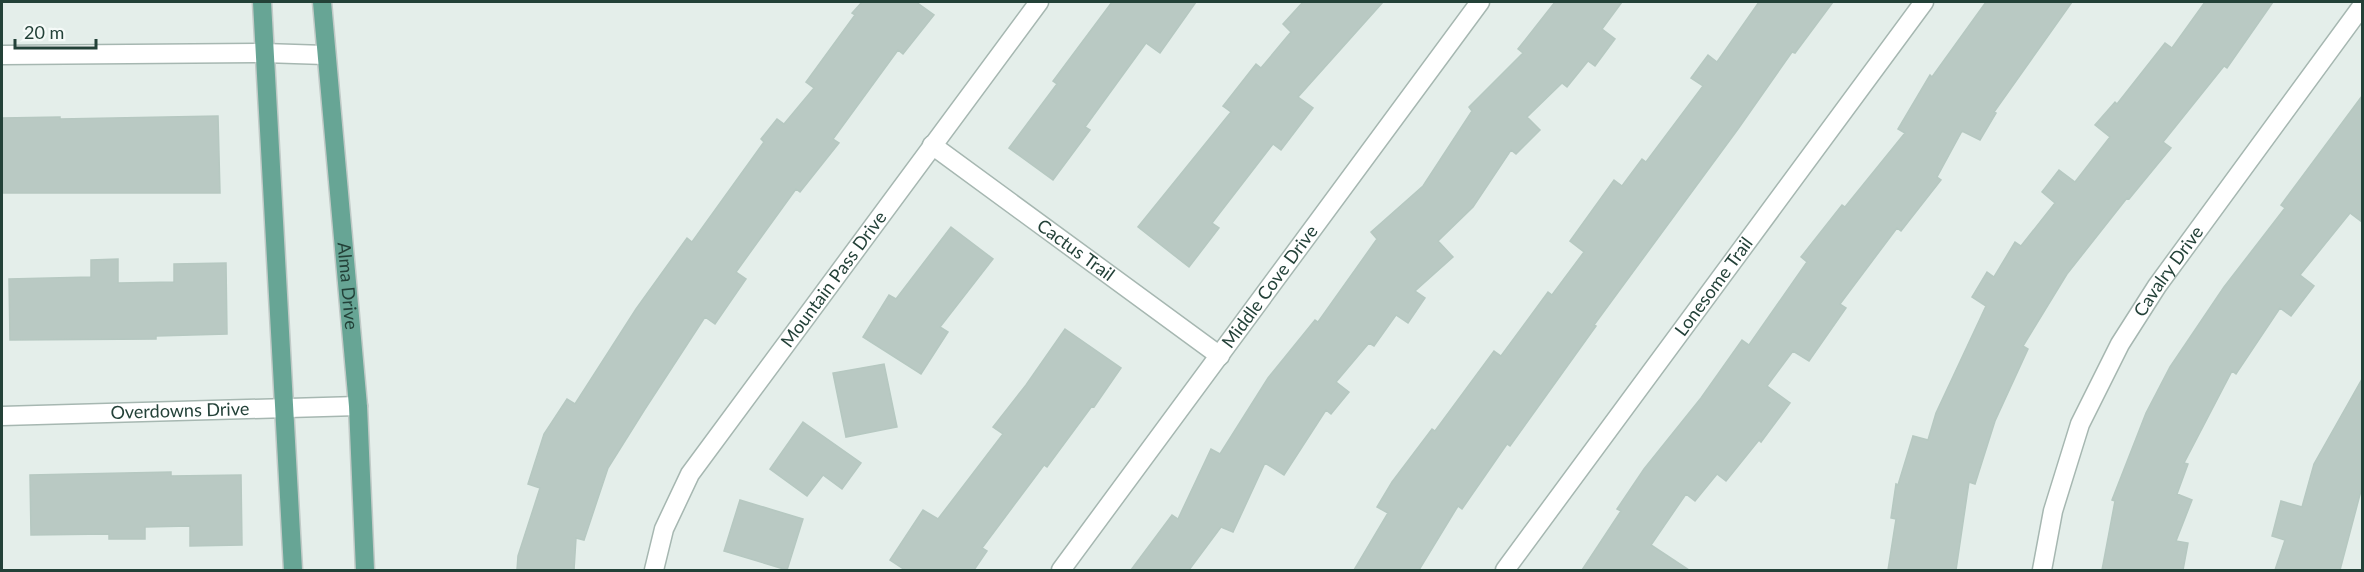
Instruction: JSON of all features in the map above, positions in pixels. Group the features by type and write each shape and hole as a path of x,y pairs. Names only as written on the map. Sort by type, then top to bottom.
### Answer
{"main road":[{"path":"262,2 293,570"},
{"name":"Alma Drive","path":"322,2 358,406 365,570"}],"street":[{"name":"Mountain Pass Drive","path":"654,570 664,530 690,474 1039,2"},
{"name":"Middle Cove Drive","path":"1061,570 1480,2"},
{"name":"Lonesome Trail","path":"1505,570 1924,2"},
{"name":"Cavalry Drive","path":"2042,570 2053,511 2080,424 2120,344 2157,286 2362,6"},
{"path":"2,55 264,52 325,55"},
{"name":"Cactus Trail","path":"932,145 1220,356"},
{"name":"Overdowns Drive","path":"2,416 358,406"}],"building":[{"path":"862,2 916,2 934,15 903,54 898,50 833,139 839,143 800,192 796,189 736,272 746,279 715,324 705,317 645,409 608,468 584,540 576,538 574,570 517,570 518,556 540,488 528,484 544,434 567,399 575,404 636,309 687,238 692,242 764,142 761,139 777,119 784,124 814,88 806,82 855,15 852,13"},
{"path":"1112,2 1196,2 1160,53 1146,43 1085,127 1090,130 1053,180 1009,148 1057,84 1053,81"},
{"path":"1303,2 1383,2 1298,97 1313,108 1281,150 1273,144 1212,223 1219,228 1189,267 1138,227 1231,112 1223,106 1256,64 1261,68 1291,32 1283,24"},
{"path":"1555,2 1622,2 1602,29 1615,39 1595,66 1588,61 1567,87 1562,83 1527,117 1540,130 1516,154 1511,150 1473,207 1438,241 1453,257 1415,291 1425,298 1408,323 1396,315 1374,346 1369,343 1336,382 1349,392 1331,414 1326,410 1284,475 1265,463 1233,532 1221,527 1189,570 1131,570 1172,515 1178,519 1211,449 1220,454 1268,378 1315,320 1318,322 1377,239 1371,232 1423,186 1472,111 1469,107 1523,53 1518,49"},
{"path":"1759,2 1833,2 1795,53 1792,52 1594,325 1596,326 1510,446 1507,444 1462,509 1458,506 1419,570 1354,570 1388,513 1377,507 1392,482 1432,429 1435,431 1494,351 1501,356 1548,292 1552,295 1584,252 1570,241 1614,180 1622,186 1642,159 1646,162 1703,86 1691,78 1708,55 1717,62"},
{"path":"1986,2 2072,2 1994,112 1996,113 1980,140 1962,131 1937,177 1941,180 1901,231 1897,228 1840,304 1846,308 1809,361 1793,351 1767,386 1790,403 1761,442 1759,440 1726,481 1717,474 1695,501 1686,494 1651,545 1689,570 1582,570 1621,511 1617,509 1644,469 1701,398 1742,340 1749,345 1807,262 1801,257 1842,205 1845,207 1905,133 1898,129 1930,75 1932,77"},
{"path":"2205,2 2273,2 2227,68 2224,66 2163,142 2171,148 2129,199 2127,198 2067,274 2023,346 2028,349 1995,421 1975,484 1969,482 1956,570 1888,570 1896,519 1891,518 1896,484 1898,485 1913,436 1928,440 1936,413 1986,306 1972,297 1987,272 1994,277 2015,242 2021,246 2055,203 2042,192 2059,170 2075,182 2110,137 2095,125 2115,102 2117,104 2165,43 2172,48"},
{"path":"2362,96 2362,222 2350,213 2300,275 2314,286 2291,316 2280,308 2236,374 2232,371 2184,463 2188,464 2177,494 2192,500 2176,541 2188,543 2183,570 2102,570 2115,501 2112,500 2146,413 2170,367 2224,287 2285,208 2281,205"},
{"path":"218,116 220,193 2,193 2,118"},
{"path":"951,227 993,259 940,327 948,332 921,374 863,337 889,295 896,299"},
{"path":"118,259 118,283 174,282 174,264 226,263 227,334 156,336 156,339 10,340 9,279 91,277 91,260"},
{"path":"1065,329 1121,368 1094,407 1092,406 1047,467 1044,465 982,548 987,551 974,570 905,570 890,560 923,510 938,519 1003,434 993,427"},
{"path":"884,364 897,427 846,437 833,373"},
{"path":"2362,379 2362,487 2340,570 2275,570 2285,540 2272,536 2281,501 2302,507 2314,464"},
{"path":"803,422 861,463 842,489 823,475 807,496 770,469"},
{"path":"171,472 171,476 241,475 242,545 190,546 190,526 145,527 145,539 109,539 109,534 31,535 30,475"},
{"path":"740,500 803,519 787,570 724,551"}]}
